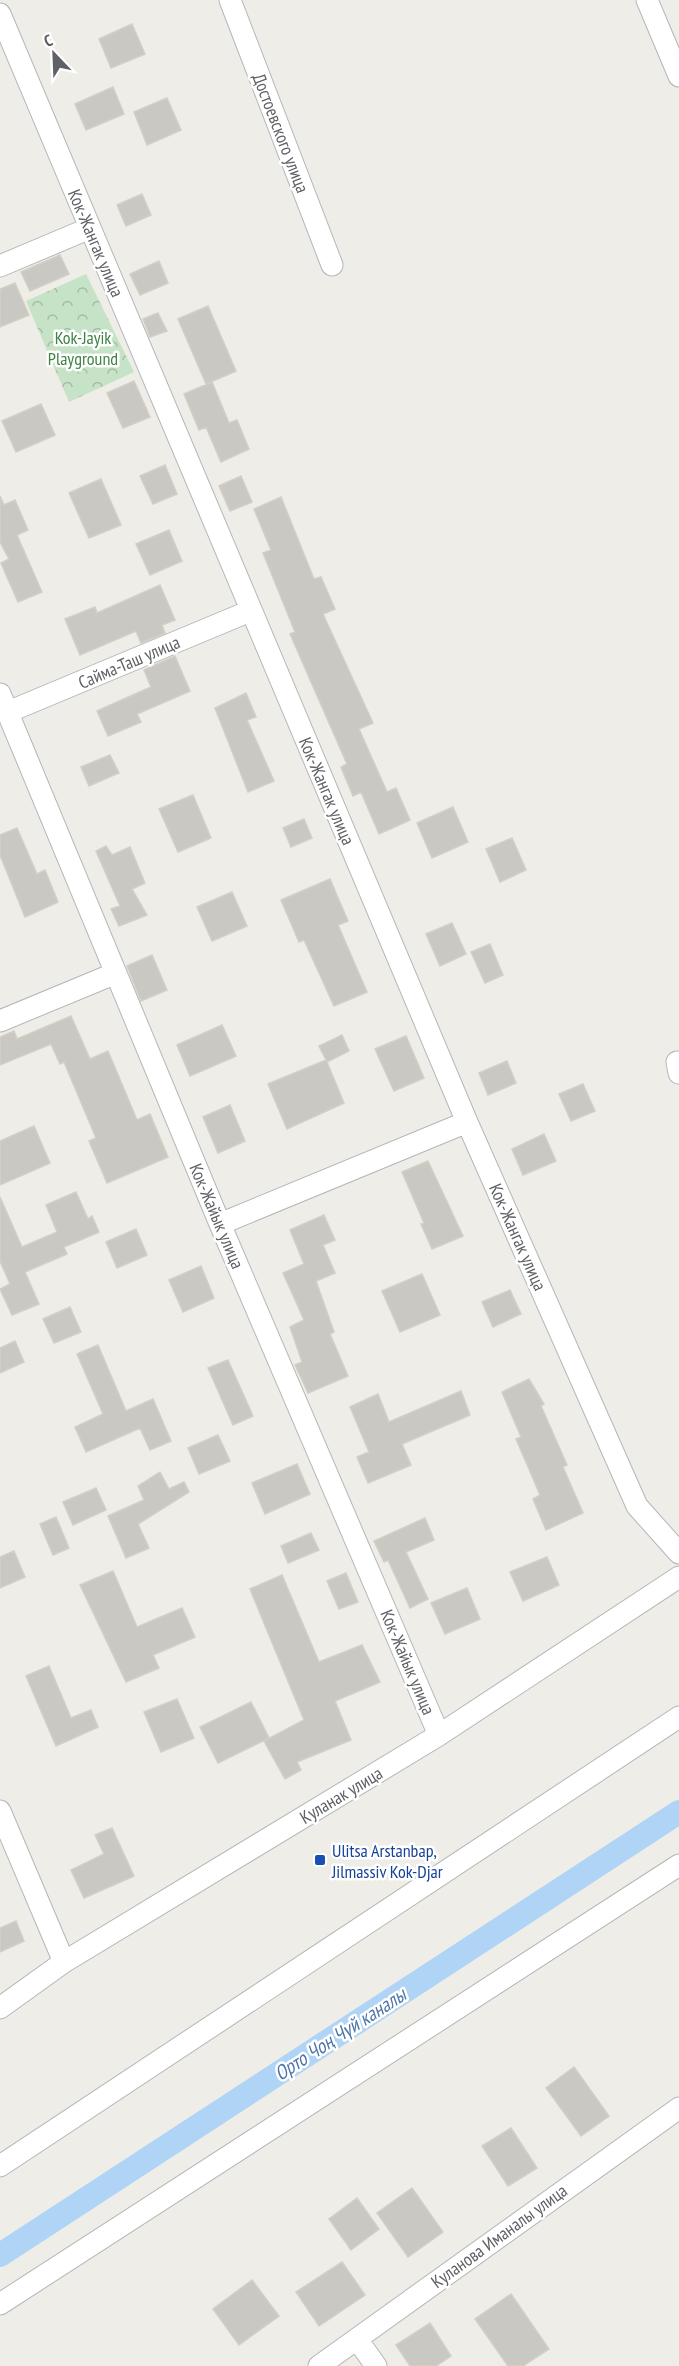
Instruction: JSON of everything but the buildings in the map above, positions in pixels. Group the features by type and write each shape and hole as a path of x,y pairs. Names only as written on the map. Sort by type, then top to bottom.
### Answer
{"street":[{"name":"Достоевского улица","path":"230,0 332,265"},
{"path":"647,0 679,76"},
{"name":"Кок-Жангак улица","path":"0,14 467,1122 637,1506 679,1553"},
{"path":"0,266 90,228"},
{"name":"Сайма-Таш улица","path":"4,703 250,611"},
{"name":"Кок-Жайык улица","path":"4,703 220,1224 439,1735"},
{"path":"0,1021 116,973"},
{"path":"220,1224 467,1122"},
{"name":"Куланак улица","path":"0,2008 64,1962 439,1735 679,1577"},
{"path":"0,2166 679,1717"},
{"path":"0,1811 64,1962"},
{"path":"0,2304 679,1865"},
{"name":"Куланова Иманалы улица","path":"319,2366 679,2108"},
{"path":"357,2339 376,2366"}],"green space":[{"name":"Kok-Jayik Playground","path":"86,274 134,372 69,402 26,301"}],"waterway":[{"name":"Орто Чоң Чүй каналы","path":"0,2255 679,1812"}],"place":[{"name":"Ulitsa Arstanbap, Jilmassiv Kok-Djar","path":"320,1860"}]}
